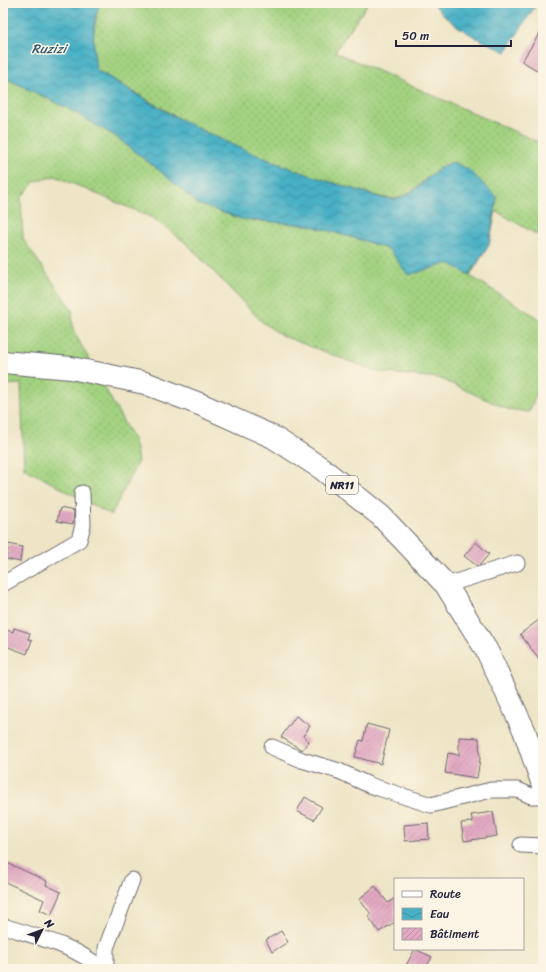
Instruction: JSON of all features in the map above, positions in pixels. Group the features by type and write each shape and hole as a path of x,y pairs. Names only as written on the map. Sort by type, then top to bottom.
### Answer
{"highway":[{"name":"NR11","path":"3,362 71,368 145,383 202,405 272,437 321,468 381,516 446,585 487,651 524,730 543,784"}],"street":[{"path":"3,584 79,540 83,526 82,493"},
{"path":"446,585 517,563"},
{"path":"272,747 302,760 339,771 369,785 431,805 491,790 518,790 531,796 543,796"},
{"path":"521,845 543,846"},
{"path":"106,969 106,948 132,880"},
{"path":"3,926 65,946 90,959 102,969"}],"green space":[{"path":"101,3 368,3 335,52 543,144 543,238 496,211 489,245 497,197 444,164 408,194 396,199 381,197 302,173 242,149 187,123 95,69 93,38 98,7"},
{"path":"3,77 67,108 115,136 160,171 198,204 241,219 308,225 362,240 390,250 408,275 449,263 489,245 470,276 543,321 543,377 529,412 507,409 439,378 377,372 283,336 262,322 186,243 153,218 55,176 34,182 21,198 23,239 72,310 73,330 134,441 138,461 111,515 24,468 21,384 3,385"}],"water":[{"name":"Ruzizi","path":"3,3 101,3 95,18 94,26 96,70 187,123 289,168 381,198 397,199 412,192 439,169 454,162 469,170 497,197 489,245 469,275 449,263 408,275 390,250 362,240 308,225 241,219 198,204 160,171 115,136 67,108 3,77"},
{"path":"433,3 537,3 506,52 457,26 440,12"}],"building":[{"path":"543,28 543,74 522,61"},
{"path":"60,508 74,511 73,524 57,521"},
{"path":"476,542 489,554 480,565 477,566 464,556"},
{"path":"9,544 22,547 20,562 6,559"},
{"path":"543,617 543,664 520,634"},
{"path":"14,628 30,633 28,639 32,640 27,654 3,645 3,629 13,632"},
{"path":"296,716 310,726 303,736 309,741 302,750 281,737"},
{"path":"367,724 389,730 381,764 355,757 360,740 363,741"},
{"path":"459,737 479,738 480,759 477,778 445,773 448,753 459,755"},
{"path":"305,797 322,807 314,820 297,811"},
{"path":"493,812 497,836 464,841 461,823 473,822 471,815"},
{"path":"428,823 429,839 405,841 404,825"},
{"path":"3,861 47,881 46,885 61,892 51,915 40,910 44,900 3,881"},
{"path":"375,886 388,903 394,899 394,923 379,932 368,916 371,914 359,899"},
{"path":"281,931 288,942 272,952 266,940"},
{"path":"414,950 432,957 425,969 404,969"}]}
